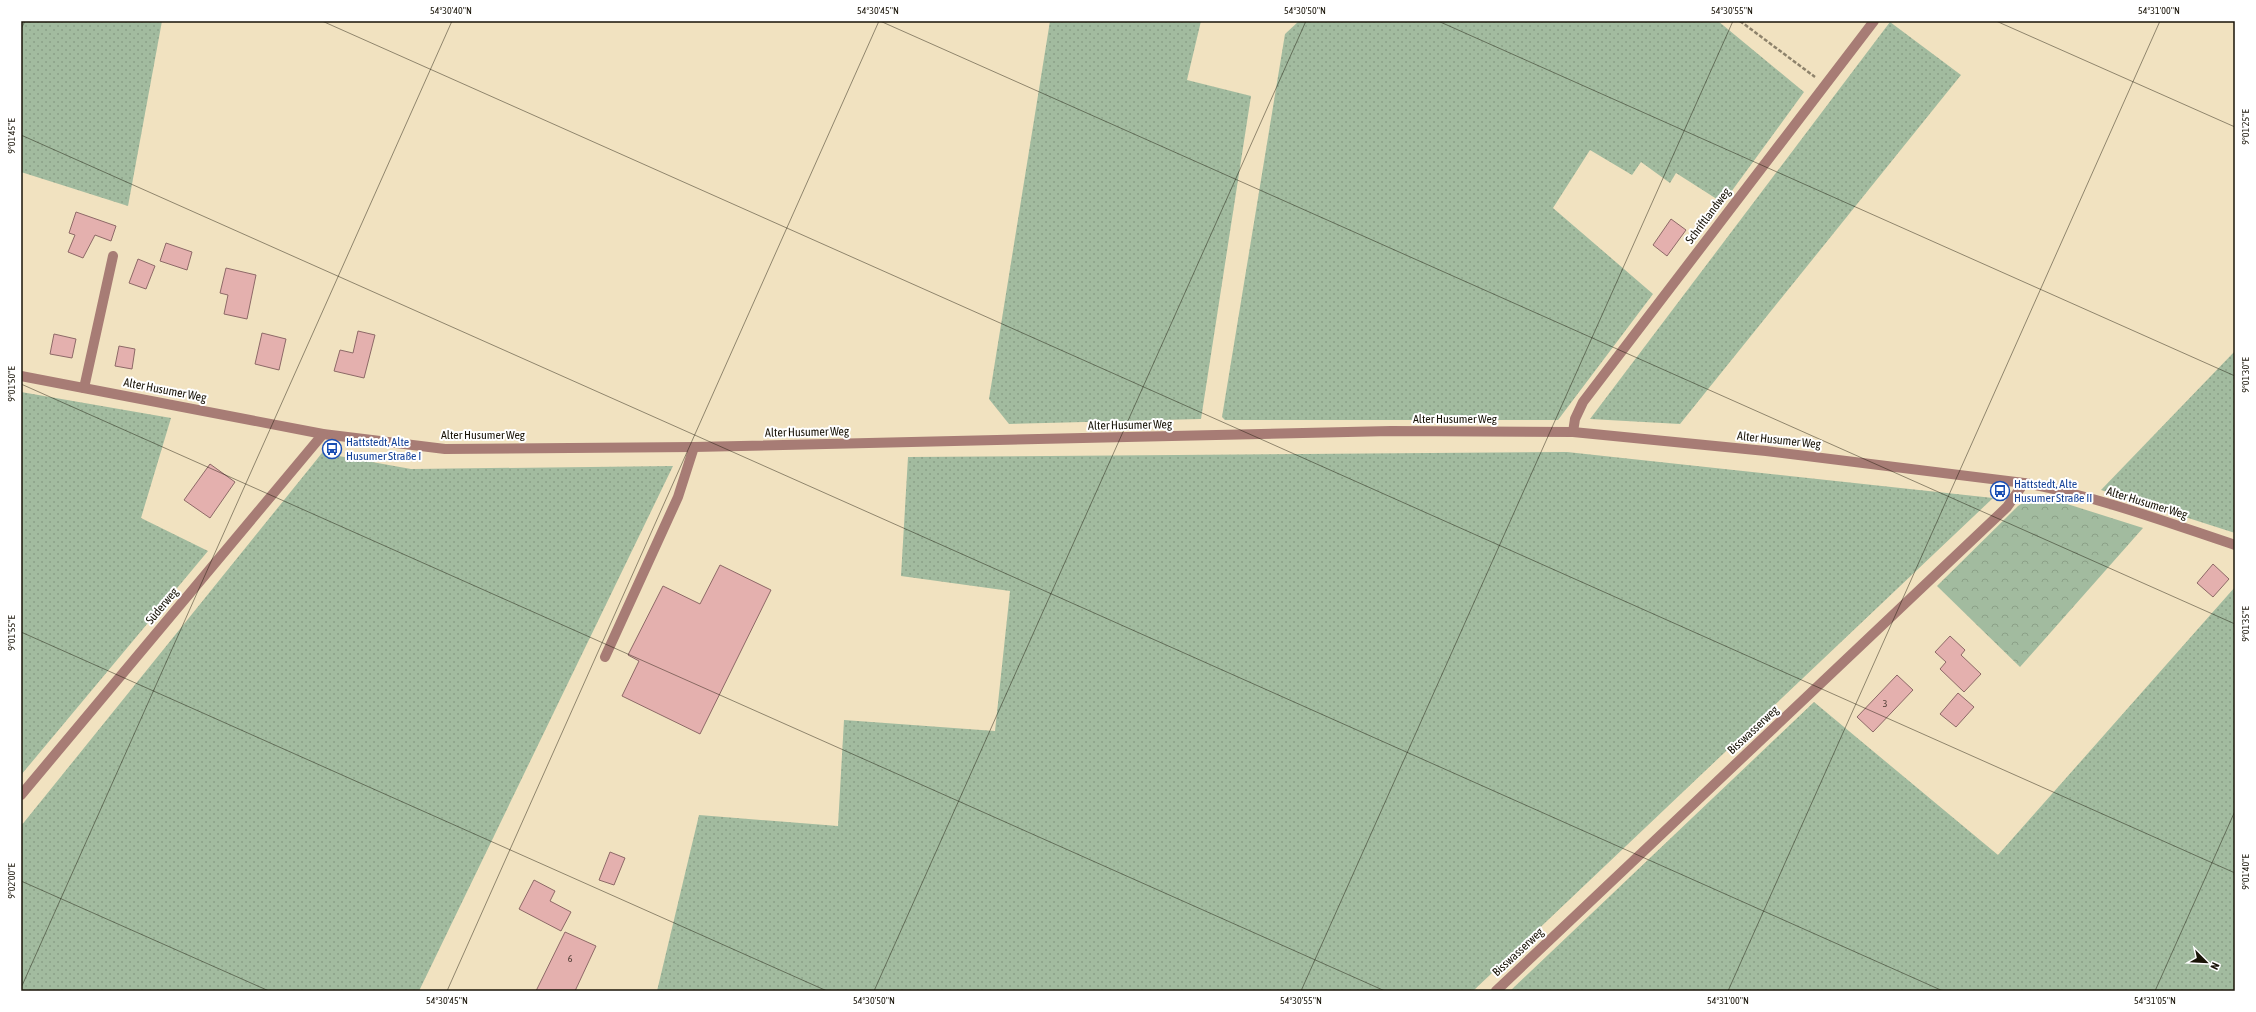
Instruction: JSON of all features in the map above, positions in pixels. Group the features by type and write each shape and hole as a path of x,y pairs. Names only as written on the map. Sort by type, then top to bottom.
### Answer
{"street":[{"name":"Schriftlandweg","path":"1573,432 1575,419 1583,402 1874,21"},
{"path":"84,388 113,256"},
{"name":"Alter Husumer Weg","path":"21,376 323,434 445,449 694,447 1391,432 1573,432 1766,451 2024,483 2049,488 2143,515 2235,545"},
{"name":"Süderweg","path":"21,795 323,434"},
{"path":"605,657 681,491 694,447"},
{"name":"Bisswasserweg","path":"1496,991 2007,507 2024,483"}],"path":[{"path":"1740,21 1825,84"}],"green space":[{"path":"21,21 162,21 128,206 21,172"},
{"path":"1050,21 1201,21 1187,80 1251,96 1201,419 1009,424 989,399"},
{"path":"1299,21 1718,21 1804,92 1723,203 1676,173 1670,183 1641,162 1632,175 1590,150 1553,208 1653,294 1558,420 1225,420 1222,417 1285,34"},
{"path":"1890,22 1961,75 1680,424 1590,419"},
{"path":"2235,351 2235,533 2101,490"},
{"path":"21,392 171,418 141,518 208,551 21,775"},
{"path":"1567,452 1993,498 1473,991 657,991 699,815 838,826 844,720 995,731 1010,591 901,576 908,457"},
{"path":"322,453 411,469 673,466 419,991 21,991 21,826"},
{"path":"2042,496 2143,528 2020,667 1937,586 2018,506 2026,501"},
{"path":"2235,587 2235,991 1510,991 1814,702 1998,855"}],"building":[{"path":"76,212 116,226 111,241 95,235 83,258 68,252 75,235 69,233"},
{"path":"1671,219 1686,230 1667,256 1653,245"},
{"path":"166,243 192,252 187,270 160,261"},
{"path":"138,259 155,266 146,289 129,283"},
{"path":"226,268 256,275 247,319 224,314 228,295 220,293"},
{"path":"358,331 375,335 364,378 334,371 340,350 353,353"},
{"path":"262,333 286,339 279,370 255,364"},
{"path":"54,334 76,339 72,358 50,354"},
{"path":"119,346 135,349 132,369 115,366"},
{"path":"210,464 235,482 210,518 184,500"},
{"path":"2213,564 2229,579 2213,597 2197,583"},
{"path":"720,565 771,590 700,734 622,696 639,661 628,655 663,586 700,604"},
{"path":"1950,636 1965,650 1961,655 1981,674 1964,692 1940,669 1946,662 1935,652"},
{"path":"1897,675 1913,690 1873,732 1857,717"},
{"path":"1958,693 1974,707 1956,727 1940,714"},
{"path":"610,852 625,858 614,885 599,880"},
{"path":"534,880 555,891 550,901 571,912 561,931 519,909"},
{"path":"565,932 596,946 575,991 536,991"}],"place":[{"name":"Hattstedt, Alte Husumer Straße I","path":"332,449"},
{"name":"Hattstedt, Alte Husumer Straße II","path":"2000,491"}]}
